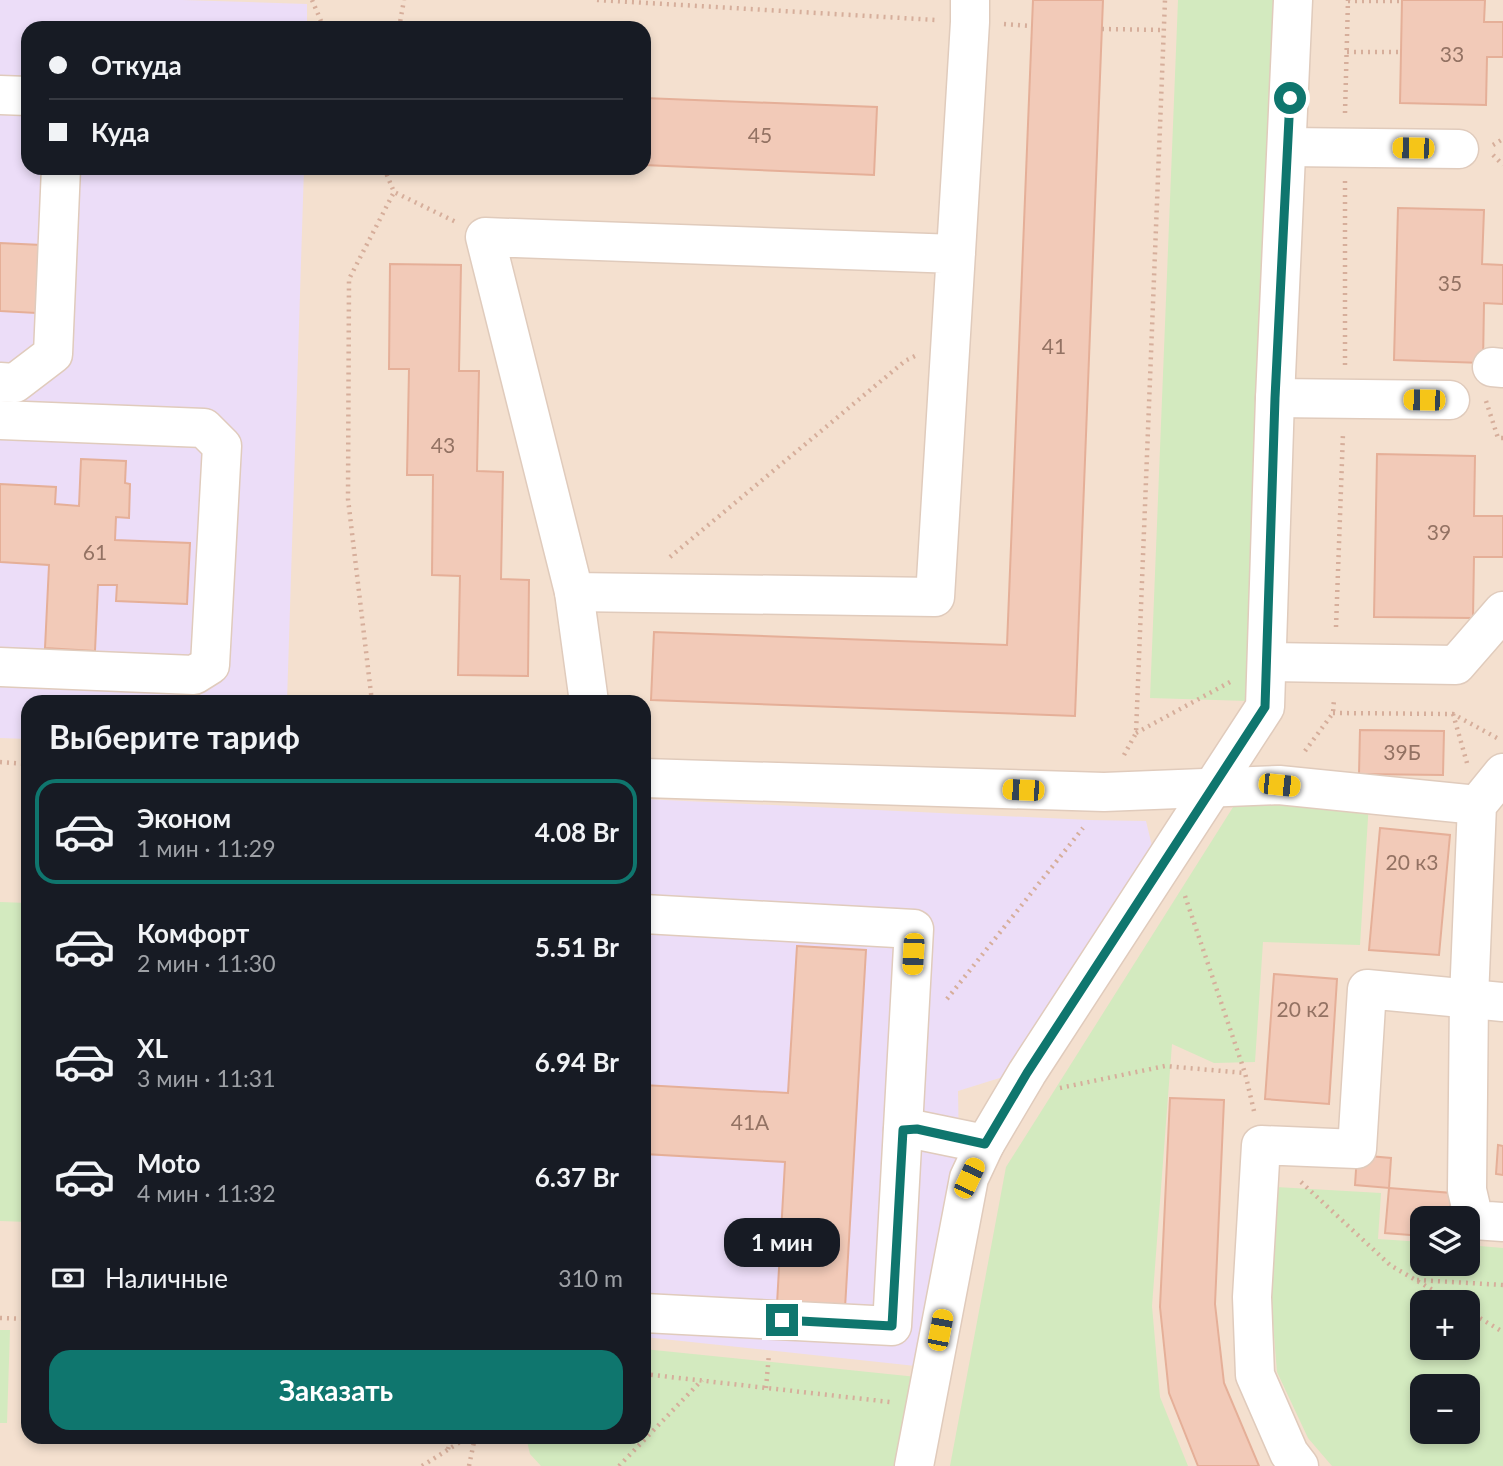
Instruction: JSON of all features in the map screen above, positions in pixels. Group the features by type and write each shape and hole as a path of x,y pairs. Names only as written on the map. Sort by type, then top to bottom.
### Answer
{"lane":[{"path":"914,1466 969,1178 985,1144 1018,1088 1265,707 1275,398 1293,0"},
{"path":"574,592 935,597 970,11"},
{"path":"0,95 21,96"},
{"path":"1288,147 1459,149"},
{"path":"0,382 15,383 53,354 61,175"},
{"path":"588,695 574,592 485,237 956,254"},
{"path":"1275,398 1450,400"},
{"path":"0,420 204,428 222,446 210,665 194,675 0,667"},
{"path":"1268,662 1456,665 1503,611"},
{"path":"1485,771 1478,804 1486,1000 1467,1190 1474,1220 1503,1222"},
{"path":"651,778 1096,806 1210,788 1279,785 1478,804"},
{"path":"651,914 914,929 892,1326 651,1313"},
{"path":"1299,1466 1289,1453 1255,1375 1252,1297 1261,1145 1357,1149 1367,989 1486,1000"},
{"path":"903,1130 917,1129 985,1144"}],"path":[{"path":"312,0 321,21"},
{"path":"400,21 404,0"},
{"path":"597,0 970,11 1031,26"},
{"path":"942,1004 1096,806 1136,733 1165,0"},
{"path":"1279,785 1333,713 1345,398 1348,0 1402,1"},
{"path":"1102,29 1164,30"},
{"path":"1346,52 1401,52"},
{"path":"387,175 394,192 485,237"},
{"path":"371,695 348,499 349,279 394,192"},
{"path":"631,593 682,547 905,362 950,338"},
{"path":"1136,733 1268,662"},
{"path":"1333,713 1453,713 1503,741"},
{"path":"1453,713 1485,771"},
{"path":"0,762 21,764"},
{"path":"1183,892 1245,1073 1261,1145"},
{"path":"1018,1088 1047,1090 1165,1066 1245,1073"},
{"path":"1301,1182 1390,1265 1433,1290"},
{"path":"1416,1280 1503,1285"},
{"path":"0,1318 21,1319"},
{"path":"1480,1318 1503,1332"},
{"path":"766,1388 770,1349"},
{"path":"651,1375 898,1403"},
{"path":"651,1433 702,1380"},
{"path":"447,1450 449,1444"},
{"path":"422,1466 457,1444"},
{"path":"469,1466 474,1444"},
{"path":"619,1466 640,1444"}],"shaded area":[{"path":"0,0 1503,0 1503,1466 0,1466"},
{"path":"0,0 182,0 307,4 307,21 21,21 21,175 304,175 287,695 21,695 21,739 0,738"},
{"path":"651,799 1146,821 1153,850 1006,1076 958,1091 959,1149 925,1367 651,1338"}],"green space":[{"path":"1178,0 1276,0 1248,701 1150,698"},
{"path":"1369,802 1360,945 1263,942 1255,1062 1214,1063 1172,1044 1152,1306 1160,1397 1188,1466 950,1466 1006,1167 1235,804"},
{"path":"0,902 21,903 21,1222 0,1221"},
{"path":"1276,1187 1381,1193 1378,1239 1410,1241 1410,1276 1480,1276 1480,1246 1503,1248 1503,1466 1332,1466 1308,1438 1277,1372 1271,1299"},
{"path":"0,1330 10,1330 7,1423 0,1423"},
{"path":"651,1350 917,1377 900,1466 541,1466 530,1454 528,1444 651,1444"}],"building":[{"path":"1033,0 1103,0 1075,716 651,700 654,632 1007,645"},
{"path":"1402,0 1485,0 1484,22 1503,22 1503,57 1487,57 1486,105 1400,103"},
{"path":"651,98 877,107 874,175 651,165"},
{"path":"1398,208 1484,210 1482,264 1503,265 1503,304 1484,303 1483,363 1394,360"},
{"path":"0,243 41,245 36,313 0,311"},
{"path":"390,264 461,265 459,371 479,371 477,471 503,472 501,579 529,580 528,676 458,675 460,576 432,575 433,475 407,475 409,369 389,369"},
{"path":"1377,454 1475,456 1474,516 1503,516 1503,557 1474,557 1473,618 1374,617"},
{"path":"81,459 126,461 125,483 130,484 129,518 116,517 115,540 190,543 187,604 116,601 117,585 98,585 95,651 45,648 49,565 0,562 0,484 56,487 55,504 79,506"},
{"path":"1360,730 1444,731 1443,775 1359,774"},
{"path":"1380,828 1450,835 1439,955 1369,950"},
{"path":"797,946 866,950 845,1308 777,1304 785,1162 651,1154 651,1085 788,1093"},
{"path":"1274,974 1337,979 1329,1104 1265,1099"},
{"path":"1170,1098 1224,1100 1215,1304 1224,1383 1259,1466 1198,1466 1169,1393 1160,1307"},
{"path":"1498,1145 1503,1146 1503,1175 1496,1174"},
{"path":"1357,1155 1391,1158 1389,1188 1355,1185"},
{"path":"1389,1188 1452,1193 1450,1206 1410,1206 1410,1235 1385,1233"}],"route":[{"path":"782,1320 892,1326 903,1130 917,1129 985,1144 1027,1073 1265,707 1275,398 1290,98"}]}
